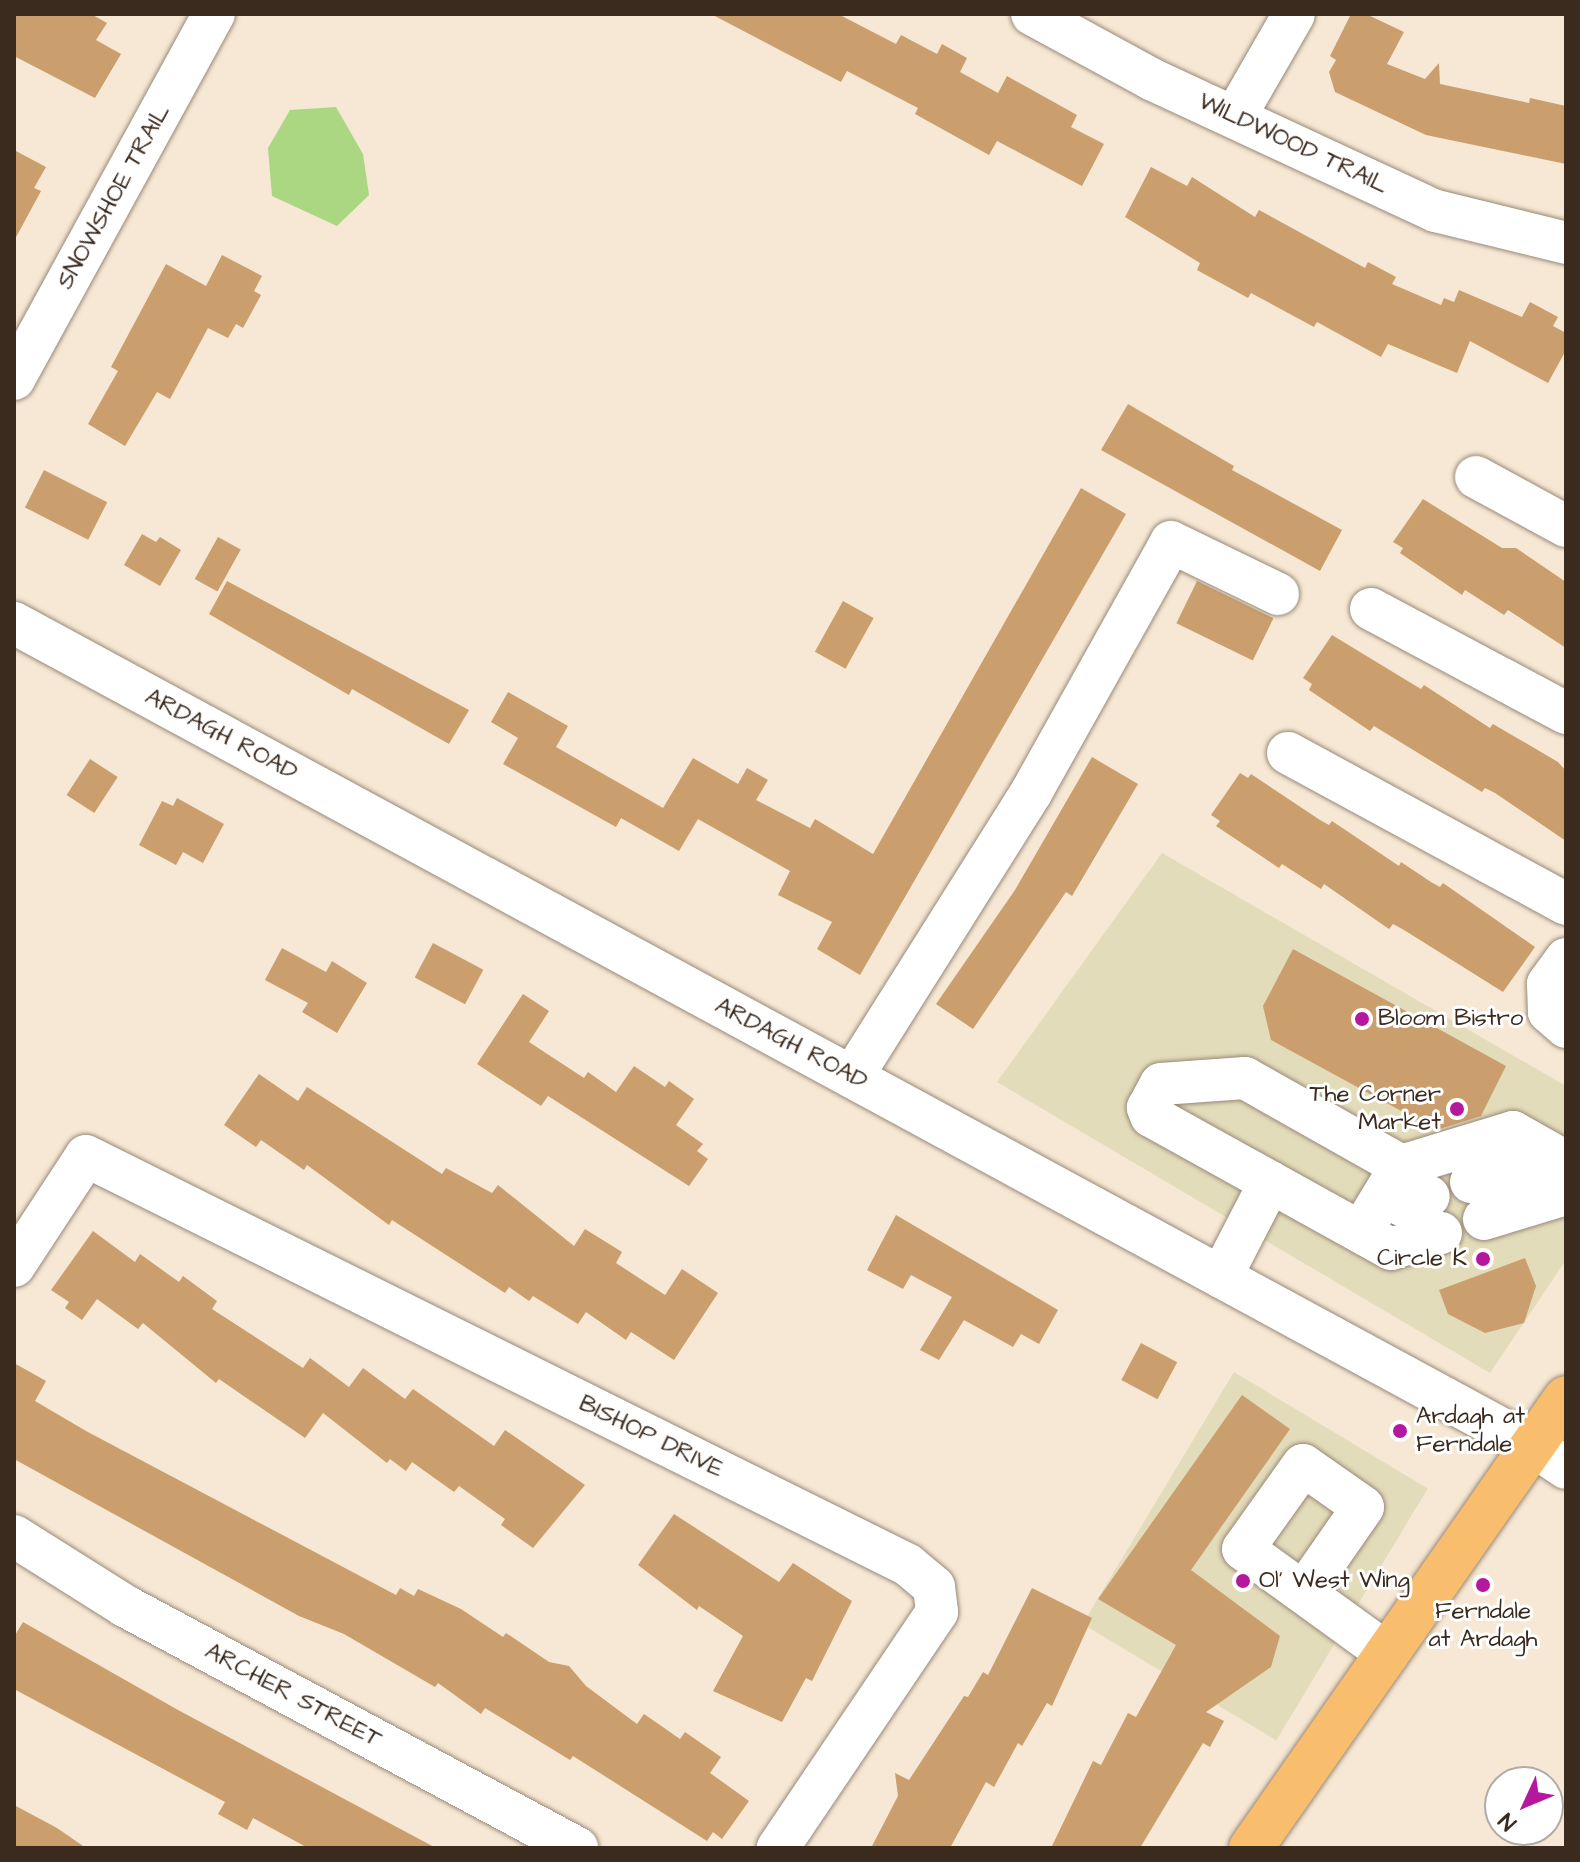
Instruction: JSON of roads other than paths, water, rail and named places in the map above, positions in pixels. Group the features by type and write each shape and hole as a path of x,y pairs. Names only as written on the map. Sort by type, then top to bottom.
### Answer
{"main road":[{"path":"1251,1848 1388,1654 1550,1458 1566,1398"}],"street":[{"name":"SNOWSHOE TRAIL","path":"14,379 214,14"},
{"name":"WILDWOOD TRAIL","path":"1032,14 1151,79 1236,115 1436,211 1566,243"},
{"path":"1236,115 1294,14"},
{"path":"1476,477 1566,526"},
{"path":"852,1077 1032,791 1171,542 1278,594"},
{"path":"1371,609 1566,713"},
{"name":"ARDAGH ROAD","path":"14,623 1550,1458"},
{"path":"1288,753 1566,904"},
{"path":"1566,959 1548,984 1549,1012 1566,1027"},
{"path":"1245,1078 1414,1198 1391,1249 1151,1116 1148,1108 1161,1084 1245,1078"},
{"path":"1361,1232 1513,1132 1560,1159"},
{"name":"BISHOP DRIVE","path":"14,1266 86,1156 908,1565 934,1587 937,1612 923,1638 778,1848"},
{"path":"1560,1159 1478,1200 1566,1194"},
{"path":"1221,1277 1270,1182"},
{"name":"ARCHER STREET","path":"14,1536 125,1606 577,1848"},
{"path":"1304,1592 1388,1654"}],"place":[{"name":"Bloom Bistro","path":"1362,1019"},
{"name":"The Corner Market","path":"1457,1109"},
{"name":"Circle K","path":"1483,1259"},
{"name":"Ardagh at Ferndale","path":"1400,1431"},
{"name":"Ol' West Wing","path":"1243,1581"},
{"name":"Ferndale at Ardagh","path":"1483,1585"}]}
